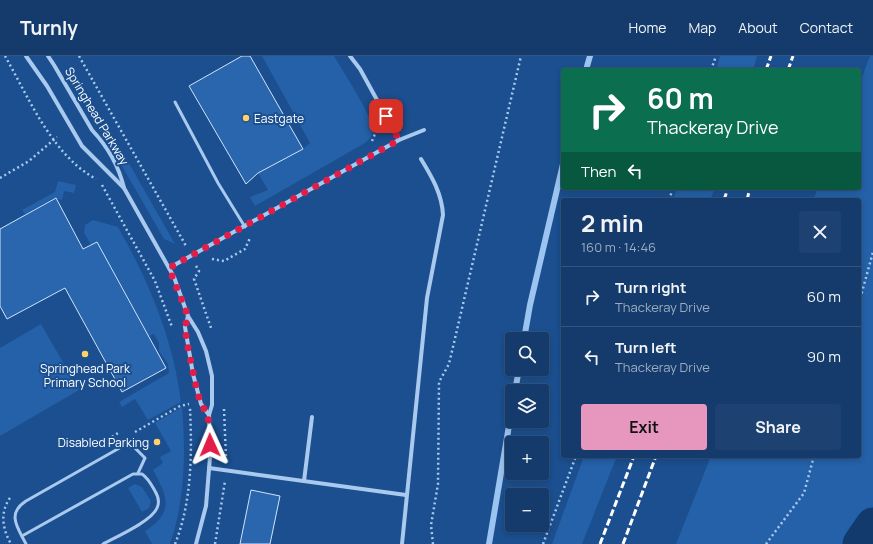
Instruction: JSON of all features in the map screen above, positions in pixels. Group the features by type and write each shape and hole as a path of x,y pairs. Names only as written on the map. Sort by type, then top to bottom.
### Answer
{"street":[{"name":"Springhead Parkway","path":"26,56 47,86 82,146 124,188 169,268 188,316 198,332 211,370 212,405 208,415 209,468 204,520 196,544"},
{"name":"Springhead Parkway","path":"48,56 92,130 99,137 121,173 124,188"},
{"path":"350,56 360,69 399,140"},
{"path":"169,268 399,140 424,130"},
{"path":"402,544 427,298 443,215 442,202 439,193 421,159"},
{"name":"Springhead Parkway","path":"188,316 185,327 193,374 201,404 208,415"},
{"path":"304,481 312,417"},
{"path":"209,468 406,495"}],"lane":[{"path":"175,102 218,183 245,227"},
{"path":"26,544 15,522 17,510 20,506 122,447 132,446 142,453 145,460 138,473"},
{"path":"22,536 133,474 138,473 146,478 157,496 159,504 157,509 150,517 103,544"}],"path":[{"path":"5,56 53,140 78,166 101,182 155,281 173,328"},
{"path":"79,56 192,256"},
{"path":"432,544 431,525 438,484 439,382 449,364 521,56"},
{"path":"712,68 716,56"},
{"path":"368,144 375,134 376,128 373,120"},
{"path":"0,178 29,161 58,137"},
{"path":"185,245 190,244"},
{"path":"861,295 873,252"},
{"path":"175,544 184,518 189,484 190,454 188,399"},
{"path":"135,432 180,406 189,404"},
{"path":"543,544 575,458"},
{"path":"766,544 804,493 813,458"}],"shaded area":[{"path":"262,56 334,56 363,105 372,125 373,131 370,138 365,143 255,206 250,197 268,190 258,173 303,149 310,143"},
{"path":"720,56 757,56 754,68 717,68"},
{"path":"870,56 873,56 873,544 676,544 710,458 861,458 861,198 814,198 817,190 861,190 861,80"},
{"path":"106,123 175,244 164,239 103,133 97,128"},
{"path":"58,181 76,185 74,193 64,191 62,200 54,198 25,214 22,210 55,192"},
{"path":"676,190 714,190 711,198 674,198"},
{"path":"93,220 118,227 140,269 166,333 181,402 148,420 135,399 122,407 119,402 169,373 168,364 159,351 159,343 154,334 149,336 97,242 91,245 84,233 85,225"},
{"path":"41,324 79,390 0,436 0,348"},
{"path":"182,407 184,459 179,511 170,544 152,544 145,531 155,524 161,517 166,503 162,488 153,470 163,463 160,457 171,451 155,423"},
{"path":"583,458 616,458 582,544 552,544"},
{"path":"135,484 142,487 151,501 149,508 142,512 128,488"}],"building":[{"name":"Eastgate","path":"242,56 250,56 303,149 258,173 246,184 189,86"},
{"path":"56,198 83,249 97,242 166,368 122,392 65,288 7,319 0,306 0,229"},
{"path":"251,490 280,496 270,544 240,544"}],"waterway":[{"path":"587,68 590,56"},
{"path":"525,332 530,305 561,173"},
{"path":"516,384 518,376"},
{"path":"489,544 509,428"},
{"path":"860,544 873,525"}],"railway":[{"path":"767,68 771,56"},
{"path":"789,68 793,56"},
{"path":"725,198 727,190"},
{"path":"748,198 750,190"},
{"path":"600,544 633,458"},
{"path":"623,544 655,458"}],"place":[{"name":"Eastgate","path":"246,118"},
{"name":"Springhead Park Primary School","path":"85,354"},
{"name":"Disabled Parking","path":"157,442"}],"route":[{"path":"210,445 208,415 201,404 197,391 187,343 185,327 188,316 174,277 169,268 399,140 386,116"}]}
